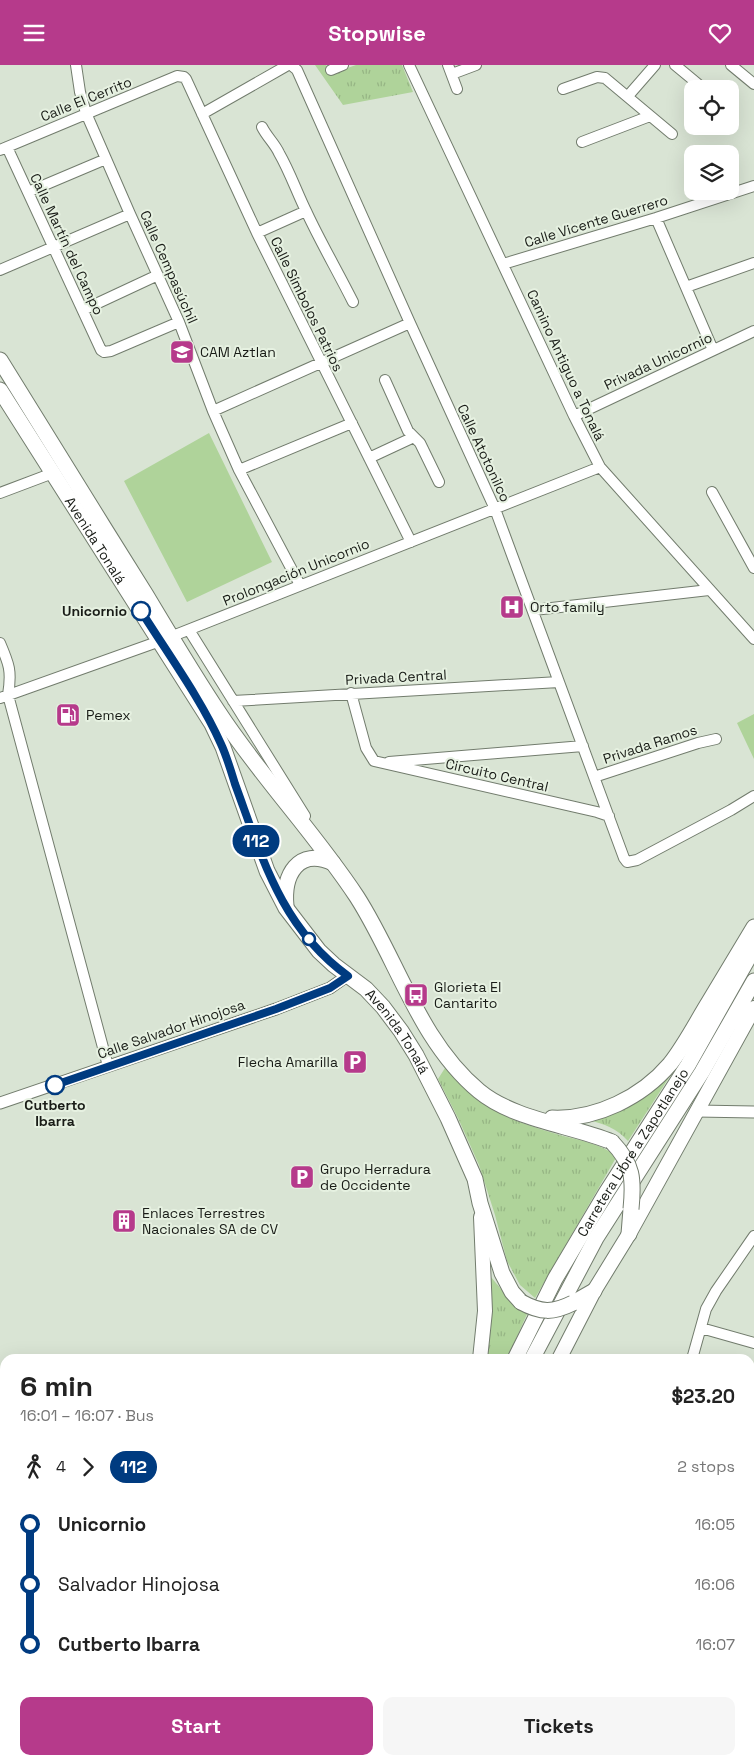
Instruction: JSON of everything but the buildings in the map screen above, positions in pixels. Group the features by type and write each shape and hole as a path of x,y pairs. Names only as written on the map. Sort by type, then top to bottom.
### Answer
{"main road":[{"name":"Avenida Tonalá","path":"0,360 166,639 215,732 267,871 286,908 319,951 366,989 383,1007 416,1055 448,1118 475,1179 480,1203 502,1273 512,1292 521,1302 541,1311 549,1311 560,1309 594,1291"},
{"name":"Avenida Tonalá","path":"0,390 53,473 166,639 220,715 329,858 357,898 418,1012 442,1052 456,1069 481,1093 508,1109 592,1133 612,1141 625,1155 631,1171 632,1186 628,1234"},
{"path":"286,908 284,893 287,881 296,866 314,858 329,858"},
{"path":"535,1118 558,1118 598,1111 622,1102 648,1086 670,1064 754,927"},
{"name":"Carretera Libre a Zapotlanejo","path":"518,1354 555,1279 606,1193 688,1065 754,949"},
{"name":"Carretera Libre a Zapotlanejo","path":"535,1354 596,1238 702,1072 754,981"},
{"path":"562,1354 594,1291 628,1234 754,1007"},
{"path":"480,1203 484,1311 480,1354"}],"street":[{"name":"Calle Cempasúchil","path":"76,65 80,92 86,113 179,321 212,411 239,470 300,585"},
{"path":"202,114 291,65"},
{"name":"Calle Atotonilco","path":"291,65 297,70 410,323 496,509 622,853 628,862 637,860 754,796"},
{"path":"332,69 343,65"},
{"name":"Camino Antiguo a Tonalá","path":"409,65 574,416 600,467 754,639"},
{"path":"457,89 450,69 476,65"},
{"path":"626,94 648,65"},
{"path":"626,94 656,65"},
{"path":"675,65 693,80"},
{"path":"731,65 754,84"},
{"name":"Calle El Cerrito","path":"3,148 178,76 184,77"},
{"name":"Calle Símbolos Patrios","path":"184,77 188,82 257,233 411,542"},
{"path":"563,89 601,77 626,94 672,134"},
{"path":"582,142 650,116"},
{"path":"262,127 279,152 306,211 353,302"},
{"name":"Calle Martín del Campo","path":"3,148 28,193 100,347 104,351 111,351 179,321"},
{"path":"28,193 106,159"},
{"name":"Calle Vicente Guerrero","path":"503,263 656,218 754,186"},
{"path":"257,233 306,211"},
{"path":"0,270 130,214"},
{"path":"656,218 713,350"},
{"path":"686,287 754,263"},
{"path":"83,310 158,275"},
{"path":"212,411 410,323"},
{"name":"Privada Unicornio","path":"574,416 754,331"},
{"path":"385,380 408,431 420,443 439,482"},
{"path":"239,470 352,423"},
{"path":"369,458 414,437"},
{"name":"Prolongación Unicornio","path":"4,696 166,639 600,467"},
{"path":"0,493 53,473"},
{"path":"712,492 754,569"},
{"path":"534,610 709,590"},
{"path":"189,630 329,858"},
{"path":"0,643 10,666 10,681 4,696 108,1066"},
{"name":"Privada Central","path":"233,701 560,682"},
{"path":"351,693 368,753 378,763"},
{"name":"Privada Ramos","path":"594,777 688,746 716,739"},
{"name":"Circuito Central","path":"378,763 583,746"},
{"name":"Circuito Central","path":"378,763 597,812 608,817"},
{"name":"Calle Salvador Hinojosa","path":"0,1103 276,1009 330,988 348,976"},
{"path":"697,1111 754,1112"},
{"path":"693,1354 706,1309 716,1291 753,1239"},
{"path":"701,1328 754,1343"}],"green space":[{"path":"315,65 326,65 329,70 336,72 356,65 402,65 413,92 343,105"},
{"path":"209,433 272,562 187,602 124,481"},
{"path":"754,714 754,759 737,723"},
{"path":"445,1068 498,1112 519,1122 598,1146 617,1156 535,1298 520,1285 507,1261 479,1165 438,1079"},
{"path":"669,1070 672,1073 628,1141 610,1127 588,1120"},
{"path":"491,1277 515,1306 527,1314 509,1354 487,1354"}],"bus line":[{"name":"112","path":"55,1085 276,1009 330,988 348,976 311,942 278,895 267,871 212,724 141,611"}],"place":[{"name":"CAM Aztlan","path":"182,352"},
{"name":"Orto family","path":"512,607"},
{"name":"Unicornio","path":"141,611"},
{"name":"Pemex","path":"68,715"},
{"name":"Glorieta El Cantarito","path":"416,995"},
{"name":"Flecha Amarilla","path":"355,1062"},
{"name":"Cutberto Ibarra","path":"55,1085"},
{"name":"Grupo Herradura de Occidente","path":"302,1177"},
{"name":"Enlaces Terrestres Nacionales SA de CV","path":"124,1221"}]}
